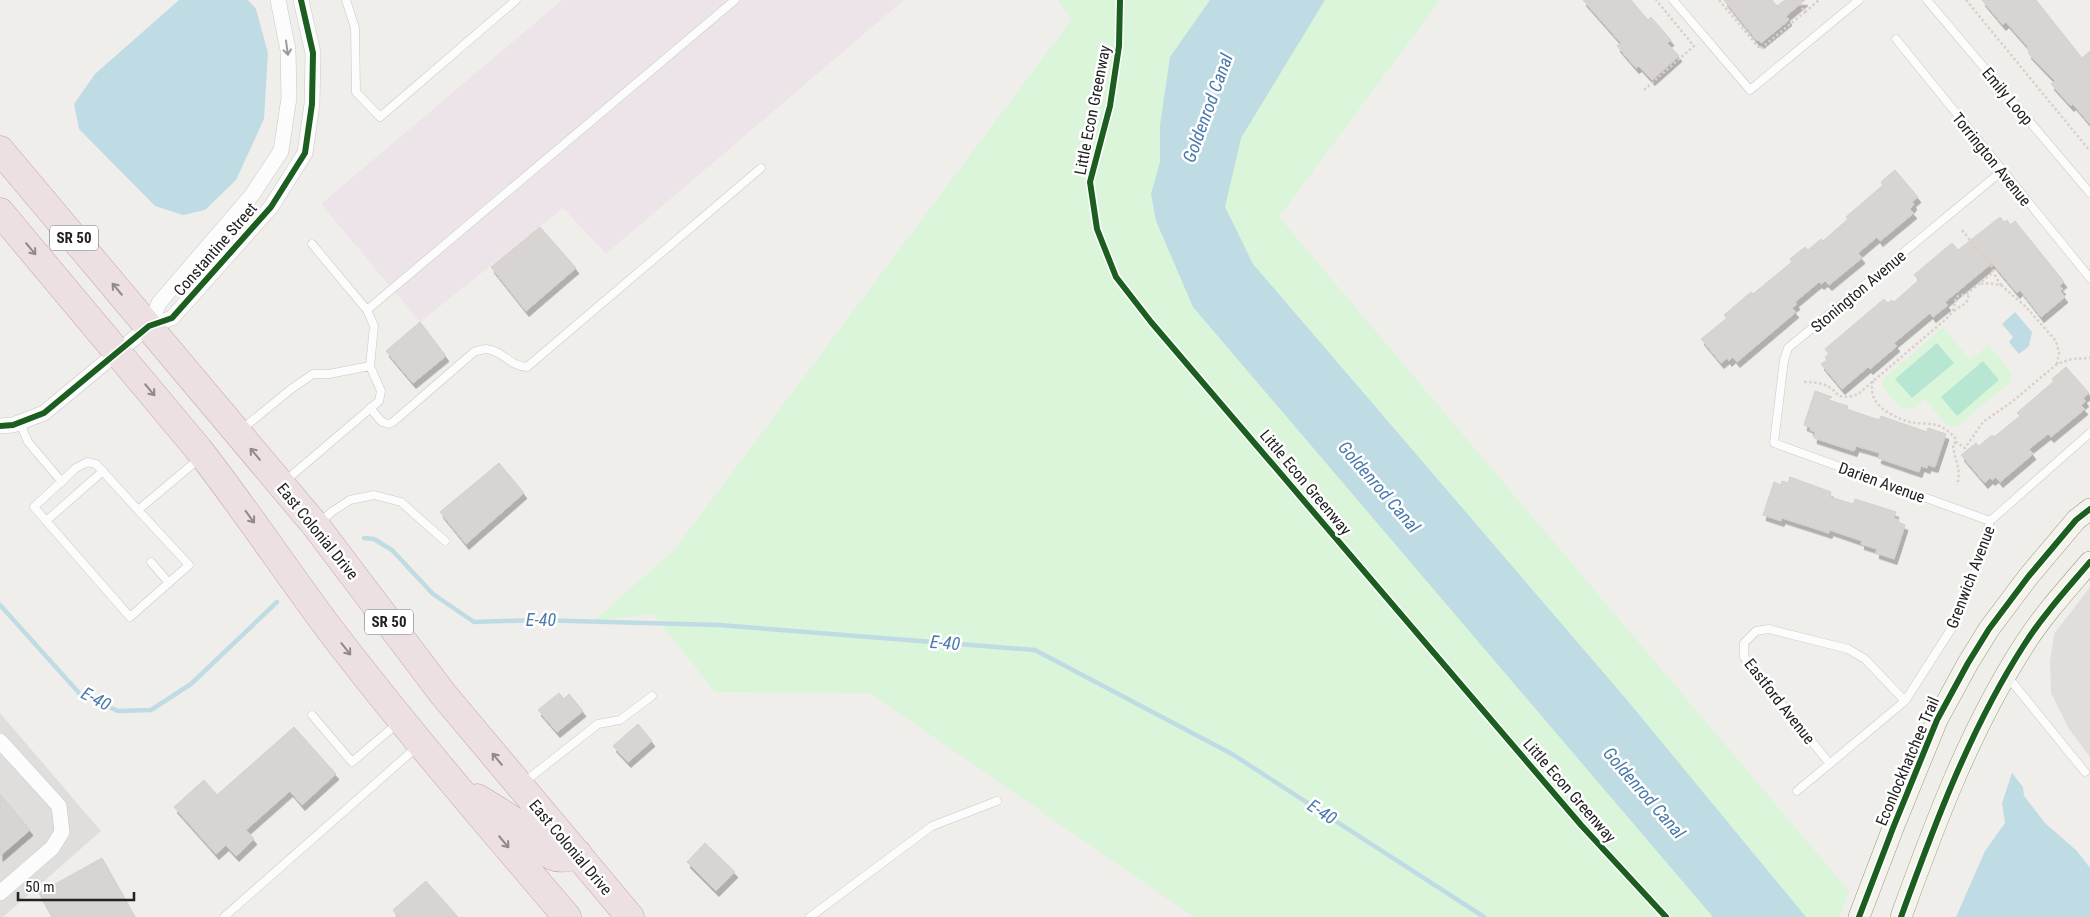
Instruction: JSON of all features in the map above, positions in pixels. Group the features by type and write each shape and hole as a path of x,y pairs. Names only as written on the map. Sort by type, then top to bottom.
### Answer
{"highway":[{"name":"East Colonial Drive","path":"0,150 316,526 443,694 630,917"},
{"name":"SR 50","path":"0,212 119,352 228,486 330,629 402,720 567,917"},
{"path":"455,784 523,827 541,848 553,857 565,860 578,854"}],"street":[{"name":"Constantine Street","path":"149,326 159,303 252,195 281,151 289,98 288,50 278,0"},
{"name":"Constantine Street","path":"0,426 20,423 44,413 149,326 172,318 271,207 305,153 312,104 312,52 301,0"},
{"name":"Econlockhatchee Trail","path":"1859,917 1892,828 1937,720 1968,663 1989,629 2028,577 2076,520 2090,509"},
{"path":"1901,917 1925,851 1972,738 2029,638 2090,562"},
{"path":"0,741 59,806 62,832 52,848 0,893"}],"lane":[{"path":"346,0 355,28 356,92 380,117 516,0"},
{"path":"367,310 735,0"},
{"path":"1673,0 1750,90 1860,0"},
{"name":"Emily Loop","path":"1927,0 2090,193"},
{"name":"Torrington Avenue","path":"1896,39 2090,278"},
{"path":"370,408 382,422 388,424 393,422 474,352 486,349 506,358 518,367 527,367 761,168"},
{"name":"Stonington Avenue","path":"1774,443 1784,360 1788,348 2002,171"},
{"path":"281,484 379,400 381,391 370,366 374,326 367,310 312,244"},
{"path":"238,433 312,374 329,374 370,366"},
{"path":"20,423 28,442 62,482"},
{"name":"Grenwich Avenue","path":"1797,791 1905,701 1955,624 1973,580 1990,521 2090,433"},
{"name":"Darien Avenue","path":"1774,443 1990,521"},
{"path":"138,510 203,455"},
{"path":"87,462 96,464 102,471 189,565 130,617 34,506 76,468 87,462"},
{"path":"46,520 102,471"},
{"path":"316,526 333,511 350,500 374,495 401,502 445,542"},
{"path":"151,562 169,583"},
{"name":"Eastford Avenue","path":"1830,764 1744,658 1744,643 1756,631 1769,628 1848,650 1865,660 1905,701"},
{"path":"2007,676 2085,772"},
{"path":"520,786 598,724 620,720 652,696"},
{"path":"312,715 352,762 402,720"},
{"path":"224,917 421,743"},
{"path":"810,917 932,826 997,800"}],"path":[{"path":"1644,90 1694,46 1656,0"},
{"path":"1719,0 1760,49 1819,0"},
{"path":"1796,0 1805,12"},
{"path":"1966,0 2090,151"},
{"path":"1961,229 1993,268 1993,272 2001,285 2026,307 2056,341 2059,352 2057,364"},
{"path":"1953,311 1956,297 1968,293 1993,272"},
{"path":"1978,286 1984,283 2001,285"},
{"path":"1804,382 1820,382 1832,387 1840,396 1849,397 1858,394 1953,311 1966,304 1969,298 1968,293"},
{"path":"1874,380 1871,387 1872,396 1877,405 1909,421 1937,425 1949,431 1956,439 1956,442 1965,448 1984,422 2013,401 2057,364 2072,359 2090,358"},
{"path":"1956,442 1953,444 1954,453 1960,474 1957,485"}],"shaded area":[{"path":"562,0 904,0 606,254 563,208 420,322 321,204"},
{"path":"2090,587 2090,757 2069,729 2051,693 2050,662 2054,634"},
{"path":"0,713 101,831 3,917 0,917"}],"green space":[{"path":"1057,0 1440,0 1279,217 1849,891 1840,917 1194,917 870,693 715,692 653,614 594,621 675,549 1072,19"},
{"path":"1943,327 1970,360 1989,345 2012,374 2009,383 1957,427 1947,425 1925,399 1913,409 1901,408 1883,387 1884,378"},
{"path":"1937,343 1954,363 1912,398 1895,379"},
{"path":"1983,361 1999,380 1957,416 1941,397"}],"water":[{"path":"179,0 248,0 256,9 268,53 264,119 236,180 205,210 183,215 155,206 79,129 74,104 95,74"},
{"name":"Goldenrod Canal","path":"1210,0 1325,0 1241,138 1225,207 1253,264 1627,700 1806,917 1713,917 1193,307 1156,221 1151,194 1160,162 1160,125 1170,57"},
{"path":"2015,312 2032,332 2029,346 2019,354 2009,342 2013,337 2002,324"},
{"path":"2012,773 2023,787 2024,796 2046,824 2077,851 2090,868 2090,917 1956,917 1985,851 2005,823 2002,803"}],"building":[{"path":"1583,0 1631,0 1648,20 1651,17 1671,40 1667,43 1679,56 1652,80 1639,66 1636,68 1617,46 1621,43"},
{"path":"1724,0 1772,0 1777,6 1785,0 1805,0 1786,16 1789,20 1761,43 1757,41"},
{"path":"1982,0 2036,0 2082,58 2090,51 2090,124 2073,104 2071,106 2051,84 2055,81 2028,53 2030,52 2027,49 2028,47 2006,22 2003,25"},
{"path":"1895,170 1918,197 1912,202 1914,204 1910,209 1914,213 1880,241 1877,237 1858,253 1862,258 1829,285 1825,281 1821,284 1819,282 1795,302 1797,304 1792,308 1796,312 1737,362 1733,357 1729,361 1727,358 1721,363 1701,339 1727,318 1724,315 1751,292 1753,294 1792,262 1790,259 1805,247 1808,250 1821,239 1823,241 1848,219 1846,217 1883,185 1881,182"},
{"path":"2000,217 2004,222 2007,220 2010,225 2015,221 2064,282 2059,286 2063,289 2060,291 2065,297 2041,317 2020,290 2017,293 1992,263 1945,302 1948,305 1933,317 1930,313 1894,343 1897,346 1842,389 1821,364 1827,360 1825,357 1829,354 1825,349 1884,299 1888,303 1892,300 1894,302 1919,280 1914,275 1952,243 1958,250"},
{"path":"540,227 576,268 526,311 491,267"},
{"path":"420,322 446,356 413,383 386,351"},
{"path":"2066,367 2089,393 2083,398 2086,401 2081,405 2085,409 2051,437 2048,434 2029,449 2033,454 2000,482 1996,477 1992,480 1990,478 1985,483 1961,455 1976,443 1979,446 1992,435 1994,437 2020,416 2017,413 2054,381 2052,379"},
{"path":"1815,391 1832,397 1828,400 1848,406 1847,409 1879,420 1881,416 1927,432 1928,428 1946,434 1935,467 1928,465 1927,468 1921,466 1919,472 1878,458 1880,453 1856,446 1854,451 1814,438 1815,432 1804,425"},
{"path":"499,463 524,493 466,544 440,512"},
{"path":"1790,477 1831,492 1830,497 1853,504 1855,499 1896,512 1894,518 1905,525 1894,559 1876,553 1877,549 1861,544 1862,541 1830,530 1829,533 1782,518 1781,521 1763,515 1774,482 1781,485 1782,481 1788,483"},
{"path":"559,693 564,699 569,694 583,711 557,732 538,710"},
{"path":"638,724 652,741 628,762 613,746"},
{"path":"294,727 336,774 302,805 290,791 246,830 254,839 236,856 226,845 216,854 174,807 204,780 217,795"},
{"path":"0,794 30,830 0,856"},
{"path":"705,843 735,872 716,891 687,862"},
{"path":"102,858 135,917 52,917 39,893"},
{"path":"426,881 458,917 398,917 393,910"}],"waterway":[{"name":"E-40","path":"364,538 374,539 392,550 433,594 474,622 535,620 719,625 1035,650 1232,754 1484,917"},
{"name":"E-40","path":"0,605 80,694 118,711 151,710 191,684 277,602"}],"cycle path":[{"path":"0,426 13,425 44,413 149,326 172,318 271,207 305,153 312,104 313,53 301,0"},
{"name":"Little Econ Greenway","path":"1120,0 1119,46 1110,106 1090,182 1097,229 1116,277 1151,322 1581,825 1666,917"},
{"path":"1859,917 1937,720 1968,663 1989,629 2028,577 2076,520 2090,509"},
{"path":"1901,917 1955,777 1987,710 2031,634 2090,562"}]}
